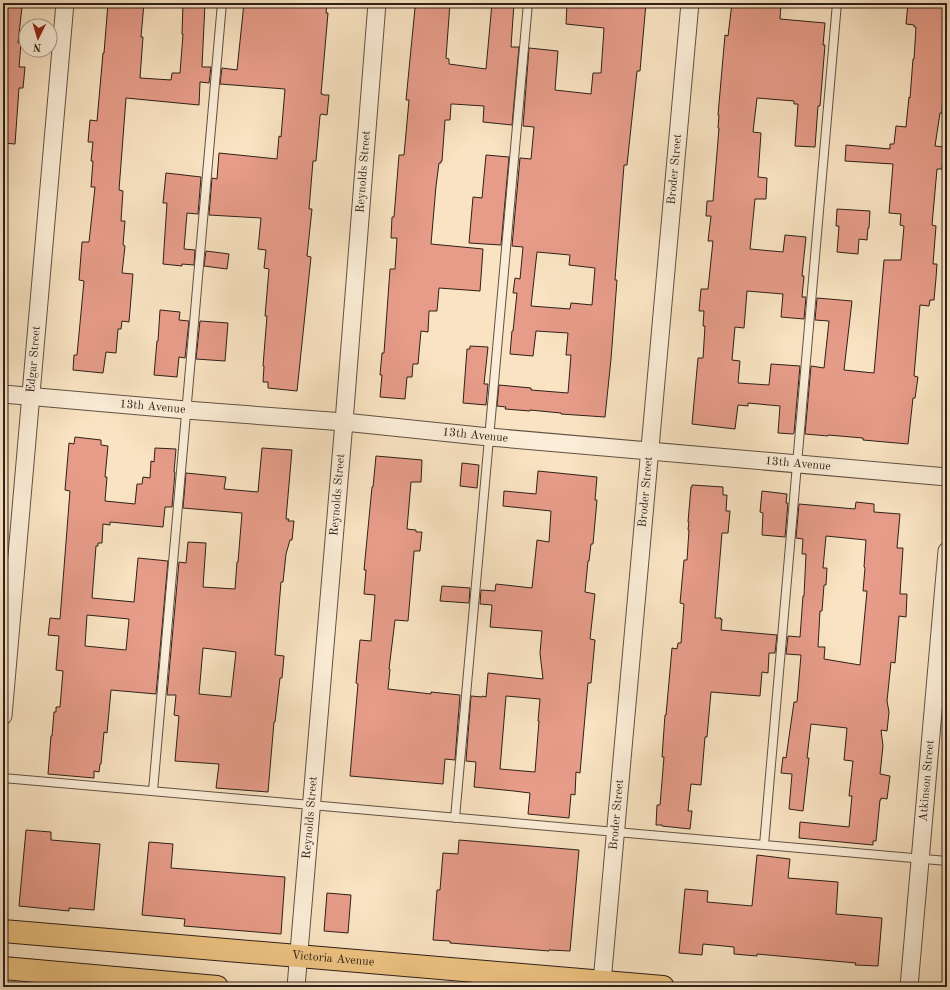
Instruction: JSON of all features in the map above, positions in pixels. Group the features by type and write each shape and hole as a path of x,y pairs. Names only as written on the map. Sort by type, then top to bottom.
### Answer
{"main road":[{"name":"Victoria Avenue","path":"3,931 663,987"},
{"path":"3,968 216,987"}],"street":[{"name":"Edgar Street","path":"3,716 65,3"},
{"name":"Reynolds Street","path":"296,987 344,422 377,3"},
{"name":"Broder Street","path":"602,982 690,3"},
{"name":"13th Avenue","path":"3,394 344,422 489,437 947,477"},
{"name":"Atkinson Street","path":"909,987 947,552"}],"lane":[{"path":"153,791 222,3"},
{"path":"455,818 528,3"},
{"path":"764,845 837,3"},
{"path":"3,778 947,862"}],"building":[{"path":"3,3 21,3 21,18 18,18 18,58 20,58 19,67 25,67 23,88 19,88 15,144 3,143"},
{"path":"108,3 144,3 140,78 171,80 172,73 180,73 183,34 183,3 205,3 202,67 211,67 209,83 200,82 199,105 126,98 119,190 123,191 121,221 125,221 123,245 125,246 122,273 133,274 129,322 122,321 121,329 118,329 116,353 106,352 103,373 73,370 74,355 77,355 84,281 79,280 82,242 89,242 95,187 91,187 93,142 88,142 90,120 97,121"},
{"path":"244,3 300,7 301,3 327,4 326,13 328,13 321,94 329,95 327,115 321,114 320,116 316,161 313,161 309,209 312,209 307,256 311,257 297,391 268,388 268,382 263,382 267,316 265,316 269,269 264,268 266,250 258,249 261,218 209,215 212,178 217,179 219,153 277,159 279,136 281,137 285,89 220,84 222,68 237,70"},
{"path":"417,3 450,3 446,58 449,59 449,64 486,69 492,3 514,3 511,47 519,47 512,125 483,122 484,106 451,104 450,120 445,120 442,161 439,163 431,244 483,249 480,291 439,288 437,311 429,311 428,332 421,331 418,364 413,364 412,377 407,377 405,399 380,397 382,375 380,375 382,353 384,353 390,269 395,269 397,238 391,238 392,217 394,217 399,155 404,155 409,100 406,100 415,8"},
{"path":"567,3 646,3 640,71 637,71 627,165 624,165 615,280 617,280 605,417 505,409 506,407 497,406 499,385 531,388 531,390 568,393 571,355 566,355 568,333 536,331 533,356 510,354 517,293 513,293 515,278 520,279 523,247 512,246 520,158 531,159 534,127 523,126 529,48 558,51 555,90 591,94 593,73 601,73 604,28 566,24","holes":["537,252 570,255 569,265 595,268 592,305 571,303 570,309 531,306"]},
{"path":"732,3 781,3 780,19 825,23 823,45 825,45 815,147 795,146 798,104 794,104 794,101 757,98 753,132 761,133 758,177 767,178 766,199 755,199 750,249 783,252 785,235 806,237 802,276 804,276 802,297 806,297 804,319 781,317 783,294 747,291 744,328 735,327 732,360 740,361 738,383 769,385 771,364 800,366 793,434 778,433 780,406 748,403 748,406 738,405 735,429 692,424 698,358 703,358 705,326 703,326 704,311 699,311 701,289 708,289 713,241 708,241 711,216 706,216 707,201 713,201 719,128 718,115 725,35 728,36"},
{"path":"908,3 947,3 947,43 945,53 942,113 940,113 935,146 944,147 942,169 937,169 932,225 936,226 933,264 937,264 934,300 930,300 929,306 920,305 914,376 918,377 915,398 913,398 908,444 863,440 863,438 805,434 811,366 824,368 829,321 815,320 817,298 852,301 844,370 874,373 884,260 901,260 904,226 900,225 901,214 889,213 893,164 845,161 846,145 890,149 890,144 894,144 896,126 906,127 916,27 914,27 914,25 906,24"},
{"path":"486,155 509,157 501,245 469,243 473,197 482,198"},
{"path":"166,173 201,177 198,214 187,213 184,249 195,250 194,265 182,264 182,266 163,264 167,203 163,203"},
{"path":"837,209 870,211 867,240 859,239 858,254 837,252 839,226 836,226"},
{"path":"206,251 229,254 227,269 204,266"},
{"path":"160,310 180,312 179,320 189,321 185,358 179,357 177,377 154,375"},
{"path":"200,321 228,323 225,361 196,359"},
{"path":"470,346 488,347 484,384 488,384 486,405 463,403 467,349 470,349"},
{"path":"75,437 101,440 101,445 108,446 105,477 107,477 105,501 135,504 137,484 142,484 143,477 150,478 151,461 154,462 155,448 176,449 172,507 165,507 163,527 110,522 110,525 103,524 102,543 98,543 98,546 96,546 92,598 134,602 138,558 168,561 156,694 111,690 107,733 104,732 101,764 99,772 94,771 94,778 48,774 54,712 56,712 56,707 60,707 63,671 56,670 59,636 48,635 50,618 60,619 70,491 65,490 69,443 74,444","holes":["87,615 129,619 126,650 85,646"]},
{"path":"262,448 292,450 286,519 289,519 288,521 294,521 292,540 290,540 286,554 283,582 281,582 275,655 284,656 282,678 280,678 274,722 268,792 216,788 219,764 175,761 179,716 174,715 176,695 167,695 179,562 186,563 188,542 206,543 203,587 235,589 238,562 242,513 183,508 186,473 226,477 224,489 258,492","holes":["203,648 236,652 231,697 199,694"]},
{"path":"376,456 422,460 421,482 411,482 407,529 422,532 420,551 414,551 408,621 395,620 388,689 431,694 431,692 460,695 455,760 445,759 443,784 350,776 358,684 356,683 360,640 371,641 375,595 364,594 366,570 364,570"},
{"path":"462,463 479,465 477,488 460,486"},
{"path":"538,471 597,477 595,500 597,500 593,544 591,544 588,561 585,592 595,594 590,639 595,640 591,683 588,683 580,773 576,772 575,795 571,794 569,818 528,814 530,793 474,787 476,762 466,761 471,696 486,697 488,673 543,679 540,653 542,631 490,627 492,605 480,604 481,590 495,591 496,584 532,588 537,540 549,542 551,511 503,506 504,491 536,494","holes":["506,696 540,699 535,772 500,769"]},
{"path":"692,485 723,487 723,495 727,495 726,511 730,511 728,533 722,533 715,618 722,619 721,630 777,635 775,653 769,653 768,673 762,672 760,696 711,692 701,785 691,784 688,811 692,811 690,829 656,825 657,805 660,805 664,757 662,757 665,715 672,648 677,649 678,643 681,643 684,604 680,603 684,560 687,560 689,530 688,522"},
{"path":"762,491 787,494 786,503 788,503 785,537 762,535 763,513 760,512"},
{"path":"856,502 874,504 874,512 900,514 897,548 903,548 900,594 907,594 906,617 899,616 895,663 891,662 887,701 889,712 887,731 881,730 883,746 880,774 890,776 887,799 881,798 880,800 876,841 873,841 873,845 799,838 800,822 849,827 852,796 849,796 853,761 844,760 847,728 811,724 803,811 789,809 792,774 781,773 783,757 786,758 794,702 797,702 801,655 786,654 788,636 800,637 804,596 806,554 802,554 803,539 796,538 799,504 855,509","holes":["826,536 866,540 863,591 867,591 860,665 824,659 825,647 818,647 820,611 822,611 824,585 826,585 827,568 823,568"]},
{"path":"442,586 470,588 469,603 440,601"},
{"path":"26,830 51,832 51,840 100,844 94,910 69,908 69,911 19,906"},
{"path":"459,840 579,850 570,951 549,951 450,943 450,941 433,940 437,890 440,890 443,853 458,854"},
{"path":"149,842 173,844 171,868 285,877 281,934 184,926 185,919 142,915"},
{"path":"757,855 790,859 788,878 838,882 836,914 882,918 878,966 855,965 856,963 757,954 757,956 734,954 734,947 703,944 702,955 679,953 685,889 708,891 707,902 752,906"},
{"path":"327,893 351,895 348,933 324,931"}]}
